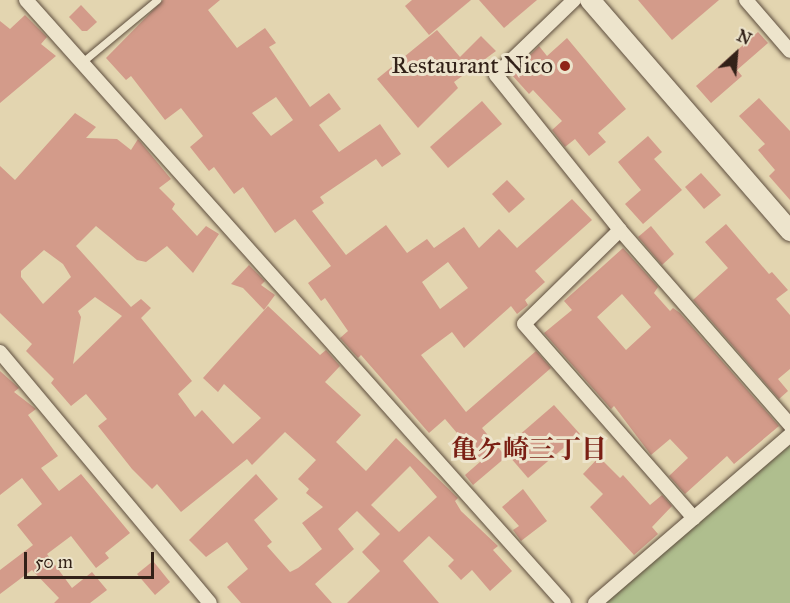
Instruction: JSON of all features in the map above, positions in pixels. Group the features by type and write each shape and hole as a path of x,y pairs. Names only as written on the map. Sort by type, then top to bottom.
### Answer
{"street":[{"path":"26,0 564,603"},
{"path":"574,0 496,75 620,230 790,425"},
{"path":"590,0 790,231"},
{"path":"746,0 790,51"},
{"path":"620,230 524,324 694,518"},
{"path":"0,352 210,603"},
{"path":"595,603 790,435"}],"lane":[{"path":"81,63 157,0"}],"green space":[{"path":"790,445 790,603 604,603"}],"building":[{"path":"163,0 220,0 208,10 237,48 265,28 276,43 269,47 310,107 329,93 341,109 319,125 339,152 380,124 401,154 382,167 376,159 320,197 324,203 312,211 346,255 386,225 407,253 427,239 434,248 464,227 479,248 499,229 517,248 572,199 592,220 535,271 545,282 525,300 528,305 517,314 511,306 464,348 452,332 421,355 466,412 536,351 551,368 482,428 506,457 473,485 465,475 481,461 445,419 429,433 361,355 358,358 340,338 348,331 325,298 321,301 308,283 331,266 295,219 275,233 243,187 234,194 214,167 209,171 190,147 203,136 181,108 165,120 131,76 126,80 106,58","holes":["276,97 293,120 271,136 252,113","448,262 468,288 440,309 422,282"]},
{"path":"412,0 471,0 429,35 405,6"},
{"path":"479,0 537,0 504,28"},
{"path":"638,0 719,0 672,40"},
{"path":"81,5 97,22 87,31 82,31 69,17"},
{"path":"25,15 47,37 41,44 56,56 0,103 0,21 10,29"},
{"path":"437,30 460,57 481,36 496,51 454,82 458,88 418,128 377,79"},
{"path":"758,32 768,43 737,70 742,76 711,103 696,86"},
{"path":"567,38 626,109 598,133 606,142 589,156 575,139 565,147 552,130 562,121 533,90 529,94 511,74 539,46 547,56"},
{"path":"759,98 790,131 790,200 769,176 775,170 758,150 765,144 739,116"},
{"path":"482,101 502,124 448,168 430,147"},
{"path":"75,113 96,127 86,138 117,139 131,150 138,139 171,179 159,188 175,204 172,209 197,236 206,226 219,234 193,273 167,246 146,262 137,260 96,226 76,246 131,307 141,299 151,308 141,318 192,381 178,394 195,417 202,410 233,444 261,418 224,384 218,392 203,378 268,306 320,355 326,350 340,366 325,382 361,415 336,442 366,471 396,438 458,498 455,501 461,511 498,546 493,550 512,571 490,591 472,570 461,580 448,566 454,560 429,536 403,561 439,603 347,603 380,571 362,552 380,534 357,511 338,529 354,549 315,584 332,603 241,603 227,587 248,569 227,542 206,557 189,540 256,474 278,499 254,520 272,542 267,546 290,572 298,568 322,549 302,523 323,507 306,493 309,489 298,479 316,460 285,432 252,465 247,459 181,512 157,484 152,489 132,469 98,426 107,419 86,394 71,406 51,383 54,379 26,351 32,344 0,313 0,166 15,180","holes":["44,250 63,264 71,277 43,304 21,277 21,271","95,297 122,316 73,364 81,317 78,311","410,466 437,497 399,532 371,505"]},
{"path":"648,136 662,152 654,159 682,190 643,224 625,204 641,190 618,162"},
{"path":"701,173 721,195 704,209 685,187"},
{"path":"507,180 525,199 509,213 492,194"},
{"path":"726,224 769,274 772,272 788,290 776,299 790,315 790,369 778,379 788,391 779,399 693,300 728,268 705,242"},
{"path":"651,226 674,254 662,265 638,237"},
{"path":"623,248 658,287 654,293 670,311 673,308 680,313 779,426 734,464 727,456 685,494 669,476 688,458 670,439 651,455 614,406 611,409 544,333 572,310 564,301","holes":["622,294 651,327 626,350 597,317"]},
{"path":"249,265 265,281 261,285 275,295 264,310 243,288 231,284"},
{"path":"0,371 19,388 14,392 36,409 28,415 58,456 41,468 59,491 81,474 130,533 105,553 109,558 96,568 71,536 47,554 72,588 92,572 107,590 90,603 54,603 59,598 32,570 0,594 0,570 33,545 17,525 42,504 22,478 0,495"},
{"path":"554,405 580,434 528,478 503,449"},
{"path":"599,457 620,478 623,475 650,505 662,495 672,506 652,527 658,534 634,555 590,507 603,494 583,474"},
{"path":"523,489 547,521 521,541 513,530 519,526 502,507"},
{"path":"153,561 170,582 155,595 137,574"}],"place":[{"name":"Restaurant Nico","path":"565,66"}],"district":[{"name":"亀ケ崎三丁目","path":"529,450"}]}
